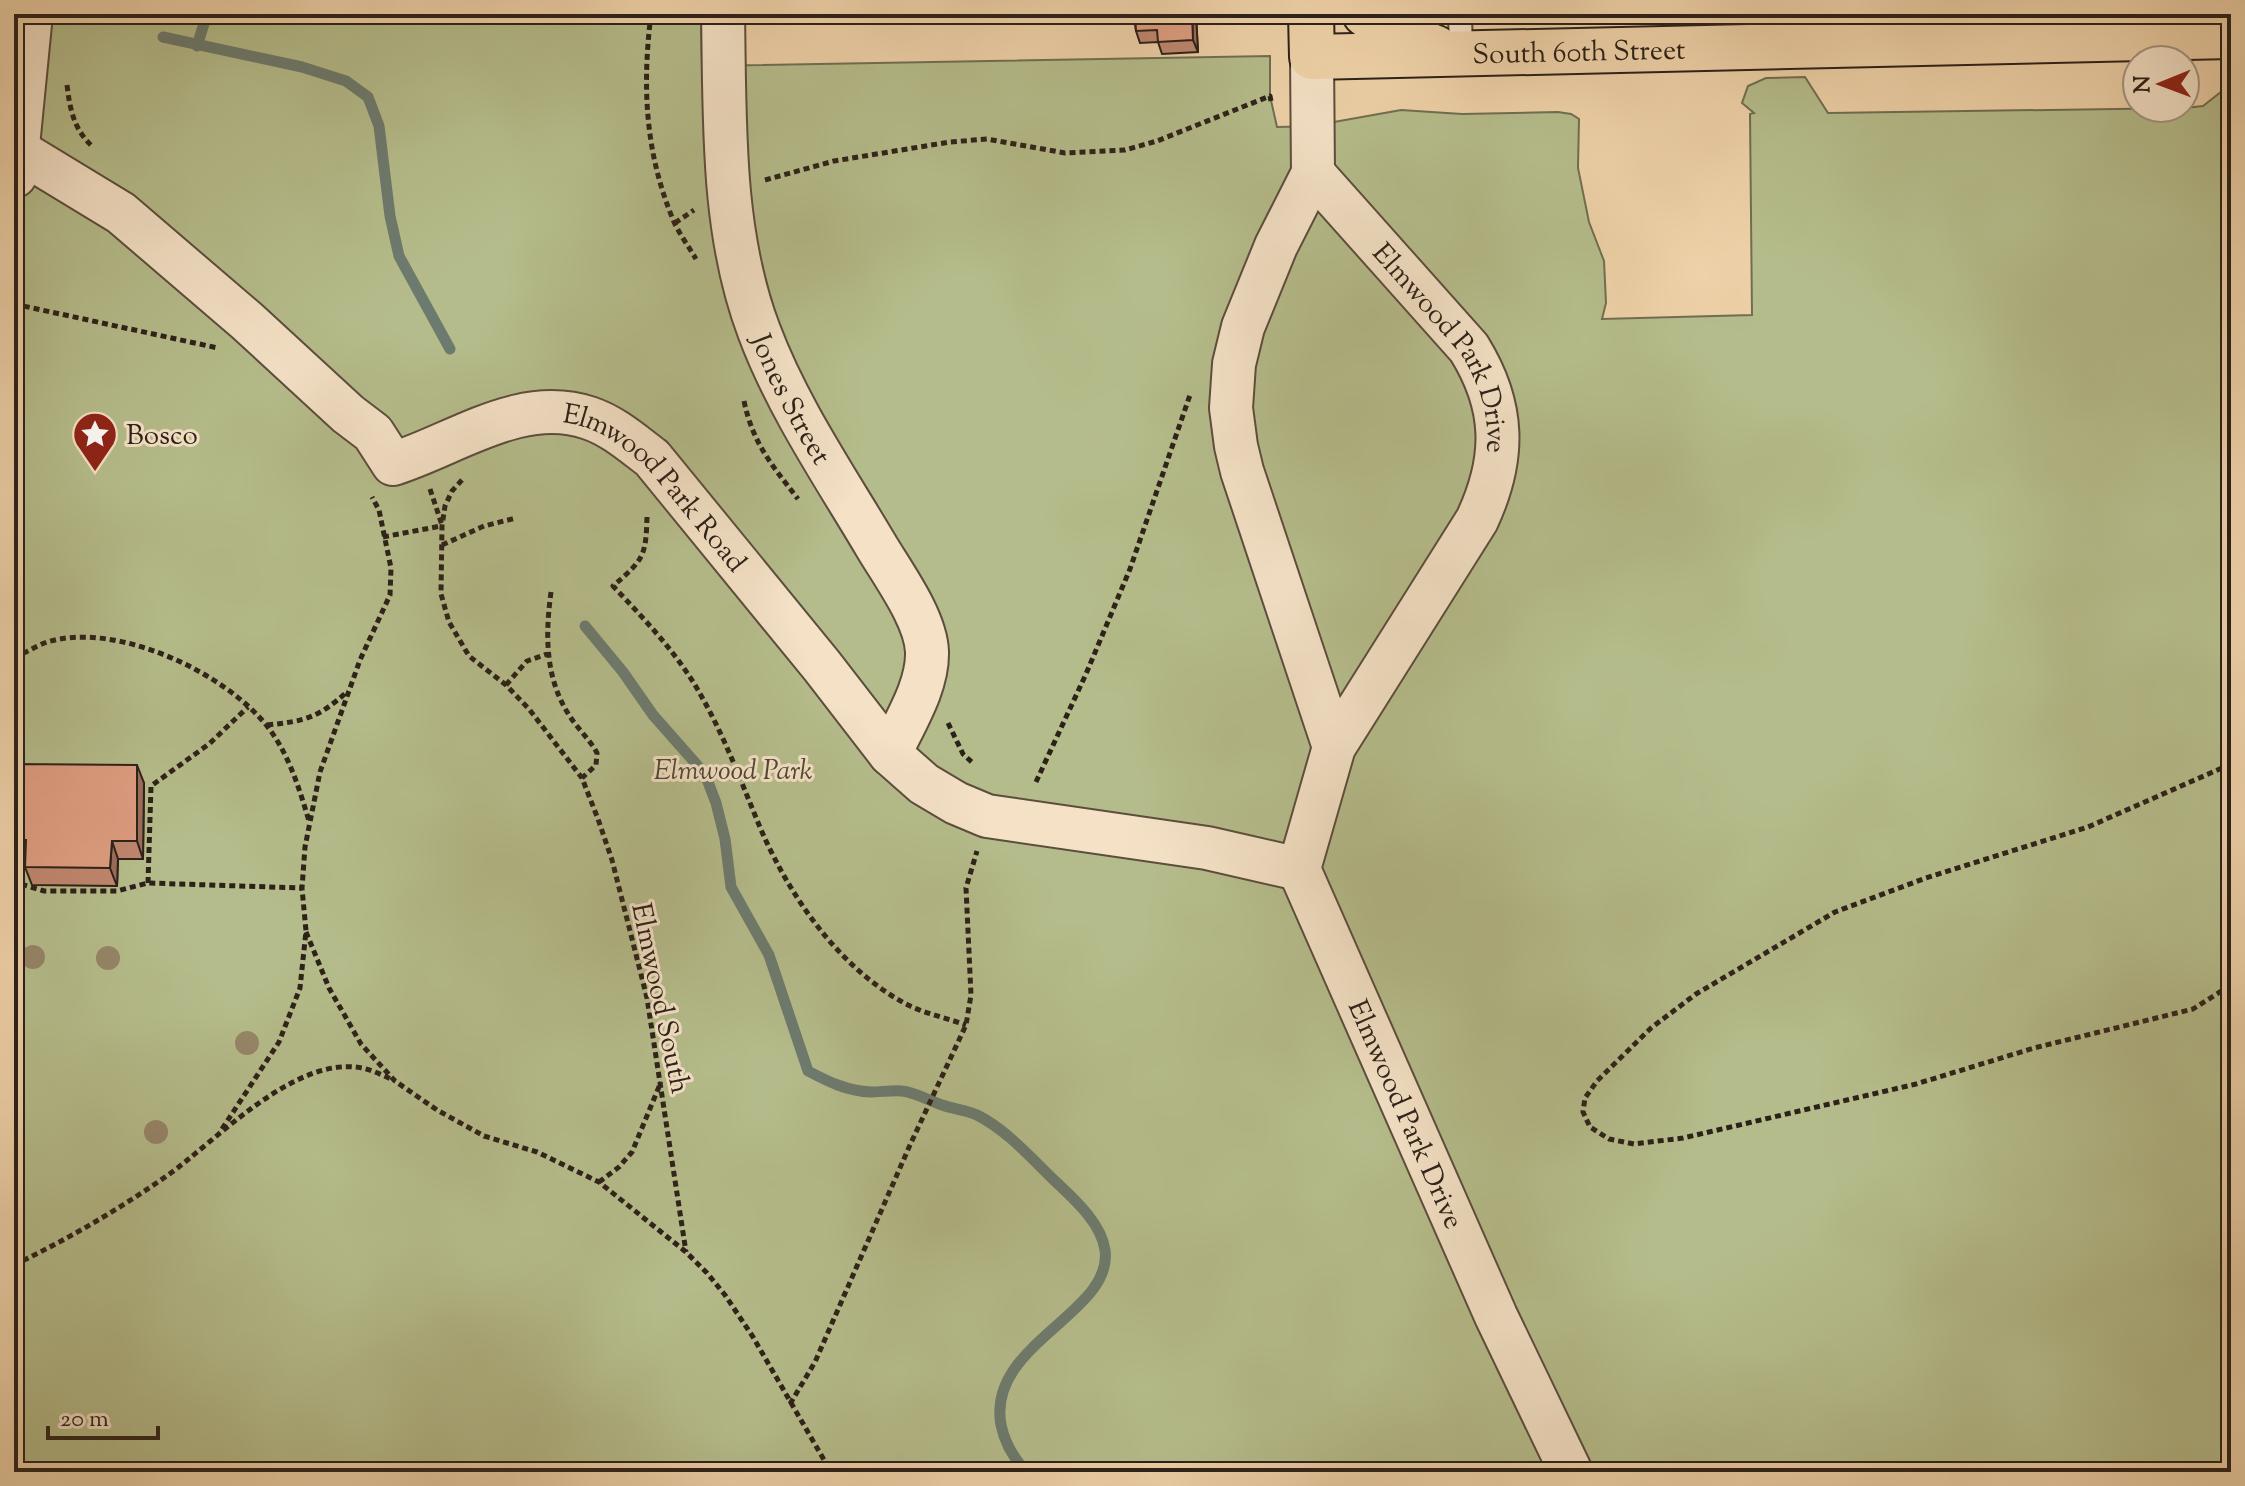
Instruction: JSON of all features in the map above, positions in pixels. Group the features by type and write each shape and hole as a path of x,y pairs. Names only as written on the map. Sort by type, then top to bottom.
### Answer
{"main road":[{"path":"1311,14 1312,57"},
{"path":"1365,14 1383,27 1457,40"},
{"name":"South 60th Street","path":"1312,57 1457,40 2231,36"}],"street":[{"name":"Elmwood Park Road","path":"31,14 16,166 121,213 373,433 393,464 496,423 542,411 589,418 618,433 652,458 890,754 924,784 956,803 987,816 1194,846 1299,869"},
{"name":"Jones Street","path":"723,14 723,120 730,191 747,292 758,330 774,368 808,431 909,602 927,651 924,675 890,754"},
{"path":"1312,57 1313,173 1276,246 1243,327 1234,364 1231,408 1242,471 1334,747"},
{"name":"Elmwood Park Drive","path":"1313,173 1469,348 1482,369 1496,410 1499,436 1497,462 1488,497 1477,520 1334,747 1299,869 1496,1316 1571,1472"}],"path":[{"path":"651,14 645,61 646,114 653,152 675,223 711,199 730,191 834,161 937,143 987,139 1065,153 1110,152 1157,141 1270,96 1273,112"},
{"path":"67,75 72,116 80,135"},
{"path":"14,304 223,349"},
{"path":"1025,781 1038,783 1086,674 1130,569 1194,384"},
{"name":"Elmwood South","path":"467,475 452,491 445,506 441,594 449,622 469,656 506,685 529,709 582,778 612,860 647,998 686,1252"},
{"path":"222,1129 279,1042 300,988 306,931 302,888 309,823 320,772 360,660 390,595 391,568 379,510 366,486"},
{"path":"647,503 646,544 640,562 613,586 664,640 702,697 732,757 763,834 792,887 829,941 868,979 910,1006 966,1025"},
{"path":"442,545 484,526 516,518"},
{"path":"383,537 442,526"},
{"path":"551,592 546,627 547,654 558,693 571,718 597,753 596,765 582,778"},
{"path":"14,658 48,642 76,639 130,644 163,652 192,667 219,683 267,725 296,778 309,823"},
{"path":"506,685 527,661 547,654"},
{"path":"267,725 310,719 327,710 350,690"},
{"path":"148,883 151,786 209,744 248,707"},
{"path":"2231,764 2088,827 1926,878 1835,912 1696,994 1651,1028 1597,1081 1585,1098 1583,1112 1590,1127 1609,1139 1634,1144 1683,1138 1916,1084 2034,1048 2193,1009 2231,985"},
{"path":"14,877 24,885 44,891 117,891 148,883 302,888"},
{"path":"790,1405 815,1362 966,1025 971,995 966,916"},
{"path":"306,931 329,988 361,1044 395,1081 437,1110 484,1136 537,1152 599,1182 686,1252 725,1295 753,1337 831,1472"},
{"path":"14,1265 117,1210 172,1172 222,1129 274,1093 310,1074 339,1068 362,1068 395,1081"},
{"path":"599,1182 632,1152 661,1081"}],"green space":[{"name":"Elmwood Park","path":"14,14 701,14 702,66 1270,56 1270,96 1277,127 1323,126 1401,110 1462,114 1558,112 1579,119 1578,168 1589,222 1604,261 1606,303 1602,319 1752,315 1750,114 1754,113 1742,103 1748,86 1766,78 1805,77 1828,113 2121,109 2121,124 2201,124 2201,106 2231,84 2231,1472 14,1472"}],"building":[{"path":"1135,14 1192,14 1193,40 1158,42 1157,30 1136,31"},
{"path":"14,764 137,765 137,841 112,841 110,868 25,867 26,840 14,840"}],"waterway":[{"path":"197,46 207,14"},
{"path":"163,37 302,67 346,81 368,97 379,126 390,216 399,256 450,349"},
{"path":"585,626 653,715 705,774 725,839 731,887 769,955 808,1071 846,1088 907,1092 977,1115 1009,1137 1079,1204 1103,1240 1102,1272 1090,1293 1012,1372 1002,1397 1001,1425 1005,1439 1027,1472"}],"place":[{"name":"Bosco","path":"95,473"}]}
